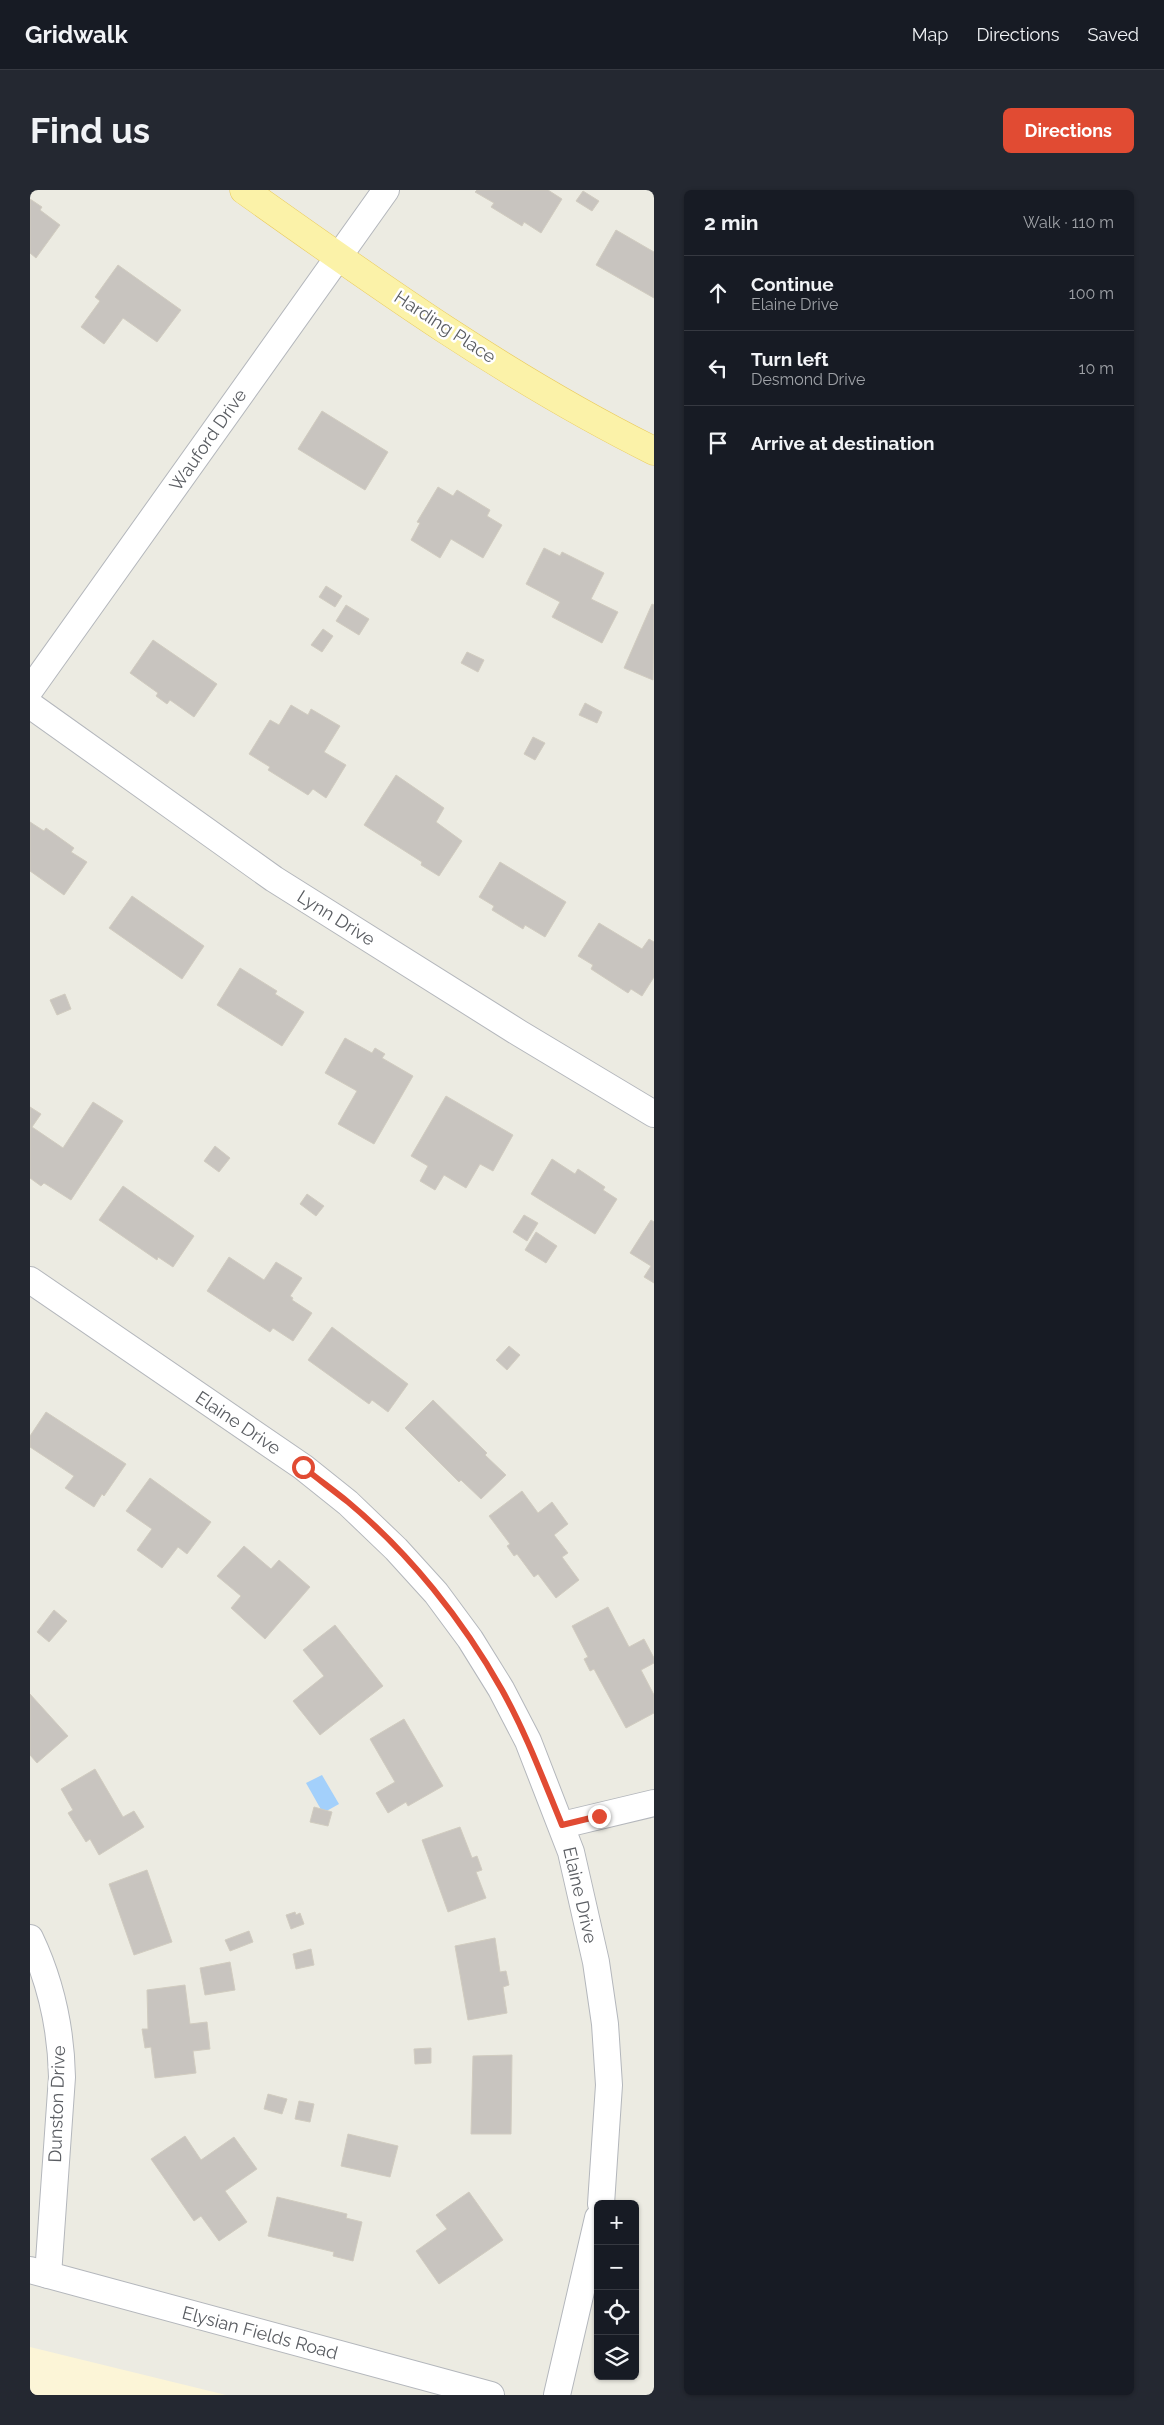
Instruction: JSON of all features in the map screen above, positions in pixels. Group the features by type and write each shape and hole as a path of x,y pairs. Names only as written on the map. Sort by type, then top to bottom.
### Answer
{"main road":[{"name":"Harding Place","path":"244,190 338,257 513,372 565,404 654,451"}],"street":[{"name":"Wauford Drive","path":"30,690 386,190"},
{"name":"Lynn Drive","path":"30,705 274,878 519,1034 654,1114"},
{"name":"Elaine Drive","path":"30,1280 303,1467 348,1502 396,1549 436,1593 470,1639 501,1689 528,1742 572,1852 596,1962 605,2024 608,2085 601,2200"},
{"path":"562,1825 654,1803"},
{"name":"Dunston Drive","path":"30,1938 39,1957 55,2012 61,2050 62,2077 39,2272"},
{"path":"557,2395 594,2235"},
{"name":"Elysian Fields Road","path":"39,2272 491,2395"}],"shaded area":[{"path":"30,2347 226,2395 30,2395"}],"water":[{"path":"322,1775 339,1804 323,1813 306,1783"}],"building":[{"path":"477,190 548,190 562,199 541,233 524,222 522,226 491,207 494,203 475,192"},
{"path":"583,191 599,201 592,211 576,201"},
{"path":"30,199 42,207 40,210 60,225 36,258 30,253"},
{"path":"616,230 654,252 654,298 596,265"},
{"path":"118,265 181,310 157,342 123,318 104,344 81,327 100,301 95,297"},
{"path":"322,411 388,452 365,490 298,449"},
{"path":"438,487 453,496 457,490 490,510 487,516 502,525 483,558 451,539 440,558 411,540 420,523 417,522"},
{"path":"544,548 560,556 562,552 604,573 591,599 618,612 602,643 552,617 560,602 526,584"},
{"path":"326,586 342,596 335,607 319,597"},
{"path":"652,604 654,605 653,680 624,668"},
{"path":"346,605 369,619 359,635 336,621"},
{"path":"323,629 333,636 322,652 311,645"},
{"path":"153,640 217,684 194,717 170,700 167,704 156,696 158,693 130,673"},
{"path":"467,652 484,660 478,672 461,663"},
{"path":"585,703 602,712 597,723 579,715"},
{"path":"291,705 308,715 311,709 340,726 324,752 346,765 326,798 313,789 308,795 268,770 270,767 249,754 270,720 279,725"},
{"path":"533,737 545,743 535,760 524,754"},
{"path":"396,775 444,808 436,822 462,841 439,876 421,865 422,862 364,825"},
{"path":"30,822 44,831 46,828 74,848 71,852 87,862 64,895 30,871"},
{"path":"500,862 566,902 545,937 525,925 523,929 492,910 494,906 479,897"},
{"path":"132,896 204,946 182,979 109,928"},
{"path":"599,923 642,949 649,939 654,942 654,977 642,996 631,989 628,993 591,969 593,965 578,956"},
{"path":"240,968 277,991 275,994 304,1012 282,1046 217,1005"},
{"path":"65,994 71,1009 57,1015 50,1000"},
{"path":"345,1038 372,1053 375,1048 385,1054 382,1058 413,1076 374,1144 338,1124 357,1091 325,1073"},
{"path":"446,1096 513,1135 493,1171 480,1164 466,1188 444,1175 435,1190 420,1181 428,1166 411,1156"},
{"path":"93,1102 123,1121 71,1200 44,1183 41,1186 30,1178 30,1107 41,1114 32,1127 63,1148"},
{"path":"215,1146 230,1158 219,1172 204,1161"},
{"path":"552,1159 575,1174 578,1169 605,1187 603,1190 617,1199 595,1234 531,1194"},
{"path":"123,1186 194,1236 173,1267 158,1257 157,1260 99,1220"},
{"path":"307,1194 324,1206 316,1216 300,1204"},
{"path":"524,1215 538,1223 527,1241 513,1232"},
{"path":"651,1220 654,1222 654,1283 644,1277 651,1266 630,1253"},
{"path":"536,1232 557,1246 546,1263 525,1250"},
{"path":"229,1257 264,1280 276,1262 302,1278 290,1296 293,1298 292,1300 312,1313 293,1341 273,1328 270,1332 207,1291"},
{"path":"332,1327 408,1384 388,1412 372,1400 369,1404 308,1360"},
{"path":"509,1346 520,1355 507,1370 496,1360"},
{"path":"433,1400 487,1453 485,1455 506,1475 481,1499 461,1480 459,1482 405,1428"},
{"path":"46,1412 126,1464 94,1507 65,1488 74,1476 30,1447 30,1436"},
{"path":"150,1478 211,1522 187,1554 178,1547 162,1568 137,1550 152,1529 126,1511"},
{"path":"522,1491 538,1513 552,1502 568,1524 554,1535 568,1553 562,1557 579,1580 556,1598 538,1574 534,1577 517,1554 514,1556 507,1546 510,1544 489,1516"},
{"path":"244,1546 271,1569 279,1560 310,1587 265,1639 231,1608 241,1596 217,1576"},
{"path":"608,1607 629,1647 644,1639 654,1658 654,1663 641,1670 654,1695 654,1713 626,1728 594,1669 590,1671 584,1659 588,1657 572,1626"},
{"path":"54,1610 67,1621 49,1642 37,1632"},
{"path":"335,1625 383,1686 320,1735 293,1701 324,1676 303,1650"},
{"path":"30,1694 68,1736 37,1763 30,1755"},
{"path":"404,1719 443,1786 408,1806 406,1802 388,1813 376,1793 395,1782 370,1739"},
{"path":"95,1769 123,1817 134,1811 144,1827 99,1855 90,1839 86,1842 68,1813 73,1810 61,1789"},
{"path":"314,1807 332,1812 328,1826 310,1822"},
{"path":"460,1827 472,1858 477,1856 482,1870 476,1872 486,1898 448,1912 422,1840"},
{"path":"147,1870 172,1942 134,1955 109,1884"},
{"path":"295,1912 296,1915 300,1913 304,1924 291,1929 286,1915"},
{"path":"249,1931 253,1942 230,1951 225,1940"},
{"path":"495,1938 500,1972 506,1971 509,1985 503,1987 507,2013 468,2020 455,1946"},
{"path":"311,1949 314,1965 296,1969 293,1954"},
{"path":"230,1962 235,1990 205,1995 200,1968"},
{"path":"185,1985 190,2024 207,2022 210,2049 193,2051 196,2073 155,2078 151,2047 145,2048 142,2029 148,2029 147,1990"},
{"path":"431,2048 431,2063 415,2064 414,2049"},
{"path":"512,2055 511,2134 471,2134 473,2056"},
{"path":"268,2094 287,2099 282,2114 264,2109"},
{"path":"299,2101 314,2104 310,2122 295,2119"},
{"path":"348,2134 398,2146 390,2177 341,2166"},
{"path":"185,2136 201,2160 234,2137 257,2169 225,2191 247,2222 219,2241 201,2216 194,2221 151,2159"},
{"path":"469,2192 503,2240 439,2284 416,2251 447,2229 436,2215"},
{"path":"277,2197 347,2214 346,2218 362,2222 353,2261 333,2256 334,2252 268,2236"}],"route":[{"path":"303,1467 348,1502 396,1549 436,1593 470,1639 501,1689 528,1742 562,1825 599,1816"}]}
